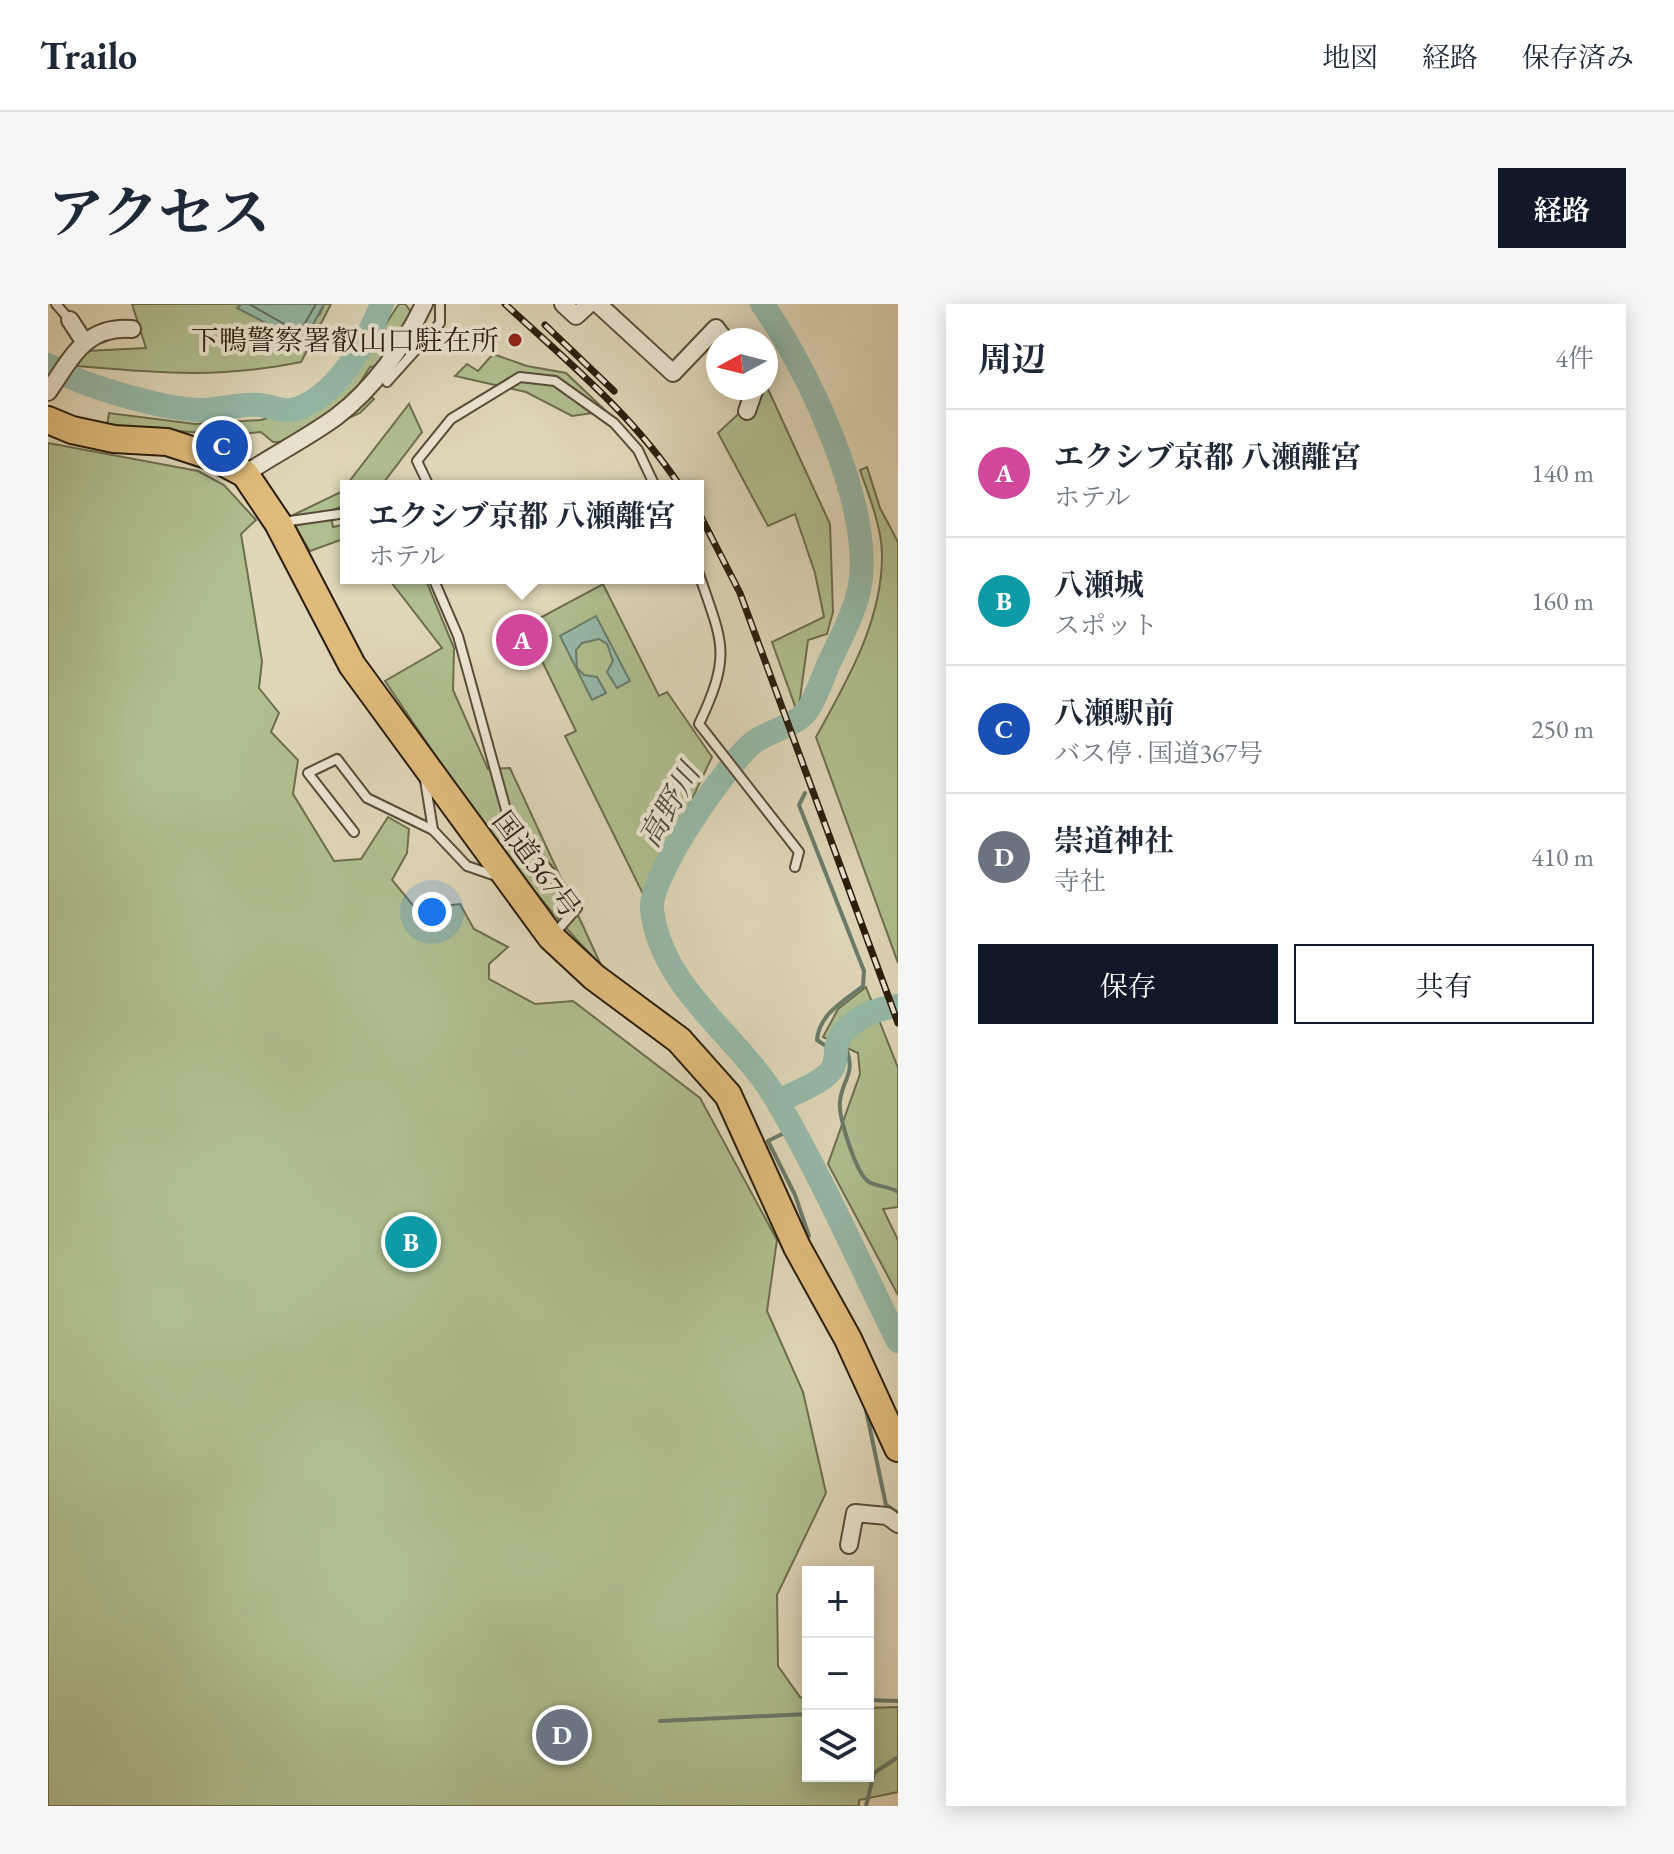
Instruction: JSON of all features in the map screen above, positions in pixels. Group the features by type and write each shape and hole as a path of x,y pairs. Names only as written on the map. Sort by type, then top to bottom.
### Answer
{"highway":[{"name":"国道367号","path":"48,420 72,430 114,439 167,442 213,457 245,474 278,523 352,665 551,937 594,977 679,1040 728,1095 797,1247 848,1339 898,1448"}],"street":[{"path":"245,474 334,418 359,398 414,325 426,304"},
{"path":"563,304 576,316 589,304"},
{"path":"598,304 673,373 706,338"},
{"path":"70,320 79,347"},
{"path":"48,392 79,347 122,328 132,329"},
{"path":"747,411 751,400"},
{"path":"849,1545 855,1513 887,1516 898,1524"}],"lane":[{"path":"56,304 70,320"},
{"path":"387,382 440,323 426,304"},
{"path":"426,480 417,461 451,419 520,377 555,381 614,423 638,450 652,480"},
{"path":"278,523 340,514"},
{"path":"436,584 458,636 508,817 577,908 551,937"},
{"path":"702,584 721,644 722,667 699,724 799,852 795,867"},
{"path":"354,832 308,773 337,759 367,798 433,830 467,866 509,880"},
{"path":"423,766 433,830"}],"shaded area":[{"path":"132,304 241,304 238,308 266,320 289,337 320,314 324,304 331,304 301,362 216,373 77,366 86,351 146,348"},
{"path":"399,304 405,304 412,313 401,332 390,338 380,365 370,367 358,386 374,399 360,413 342,421 333,412 309,424 291,442 273,442 261,432 227,435 107,425 109,413 195,424 261,420 309,407 348,380"},
{"path":"493,354 527,366 566,373 606,411 572,416 526,392 455,376 467,364 478,371"},
{"path":"753,400 773,400 830,524 833,612 827,634 808,640 799,706 795,706 772,642 824,617 815,573 795,514 768,526 718,433"},
{"path":"409,404 422,432 386,480 350,480"},
{"path":"48,443 198,471 224,485 256,520 241,534 262,661 259,688 279,713 271,732 298,760 293,794 334,861 361,859 388,817 409,829 407,853 392,880 416,909 460,904 474,929 508,947 489,964 489,979 535,1004 573,1001 700,1098 777,1240 767,1311 803,1392 826,1493 777,1595 778,1666 802,1698 802,1782 874,1782 874,1708 898,1707 898,1792 859,1800 859,1806 48,1806"},
{"path":"867,467 880,508 898,542 898,963 816,737 861,649 870,626 881,578 882,553 877,521 860,470"},
{"path":"340,492 340,507 330,511 333,527 340,525 340,540 310,551 289,517"},
{"path":"393,584 427,584 454,648 453,690 488,769 510,768 601,965 513,864 385,681 442,648"},
{"path":"603,584 659,696 667,692 712,757 645,898 565,736 576,731 525,626"},
{"path":"866,987 898,1068 898,1207 883,1209 898,1240 898,1295 828,1164 860,1074 858,1053 823,1037 838,1009"}],"water":[{"path":"241,304 324,304 309,332 295,338 237,308"},
{"path":"596,616 630,681 617,688 607,672 613,661 607,644 599,639 582,643 576,650 577,668 584,675 597,677 606,693 592,700 560,636"}],"waterway":[{"name":"高野川","path":"48,365 99,388 183,409 252,405 292,410 319,397 342,374 361,347 382,304"},
{"name":"高野川","path":"762,304 798,362 845,473 861,546 861,578 848,622 810,707 795,721 754,742 726,772 676,847 654,893 652,909 670,965 779,1104 826,1192 898,1341"},
{"path":"805,793 799,805 864,971 863,986 827,1015 817,1040 826,1046 846,1048 849,1057 840,1108 859,1168 869,1182 898,1192"},
{"path":"778,1102 827,1074 834,1065 839,1039 857,1020 873,1012 898,1006"},
{"path":"792,1129 768,1141 795,1195 809,1236"},
{"path":"866,1410 886,1505 898,1513"},
{"path":"874,1700 898,1701"},
{"path":"660,1721 802,1714"},
{"path":"866,1806 874,1773 898,1757"}],"railway":[{"path":"505,304 620,412 676,480"},
{"path":"545,325 614,391"},
{"path":"704,523 740,593 898,1023"}],"place":[{"name":"下鴨警察署叡山口駐在所","path":"515,340"},
{"name":"八瀬駅前","path":"222,446"},
{"name":"エクシブ京都 八瀬離宮","path":"522,640"},
{"name":"八瀬城","path":"411,1242"},
{"name":"崇道神社","path":"562,1735"}]}
